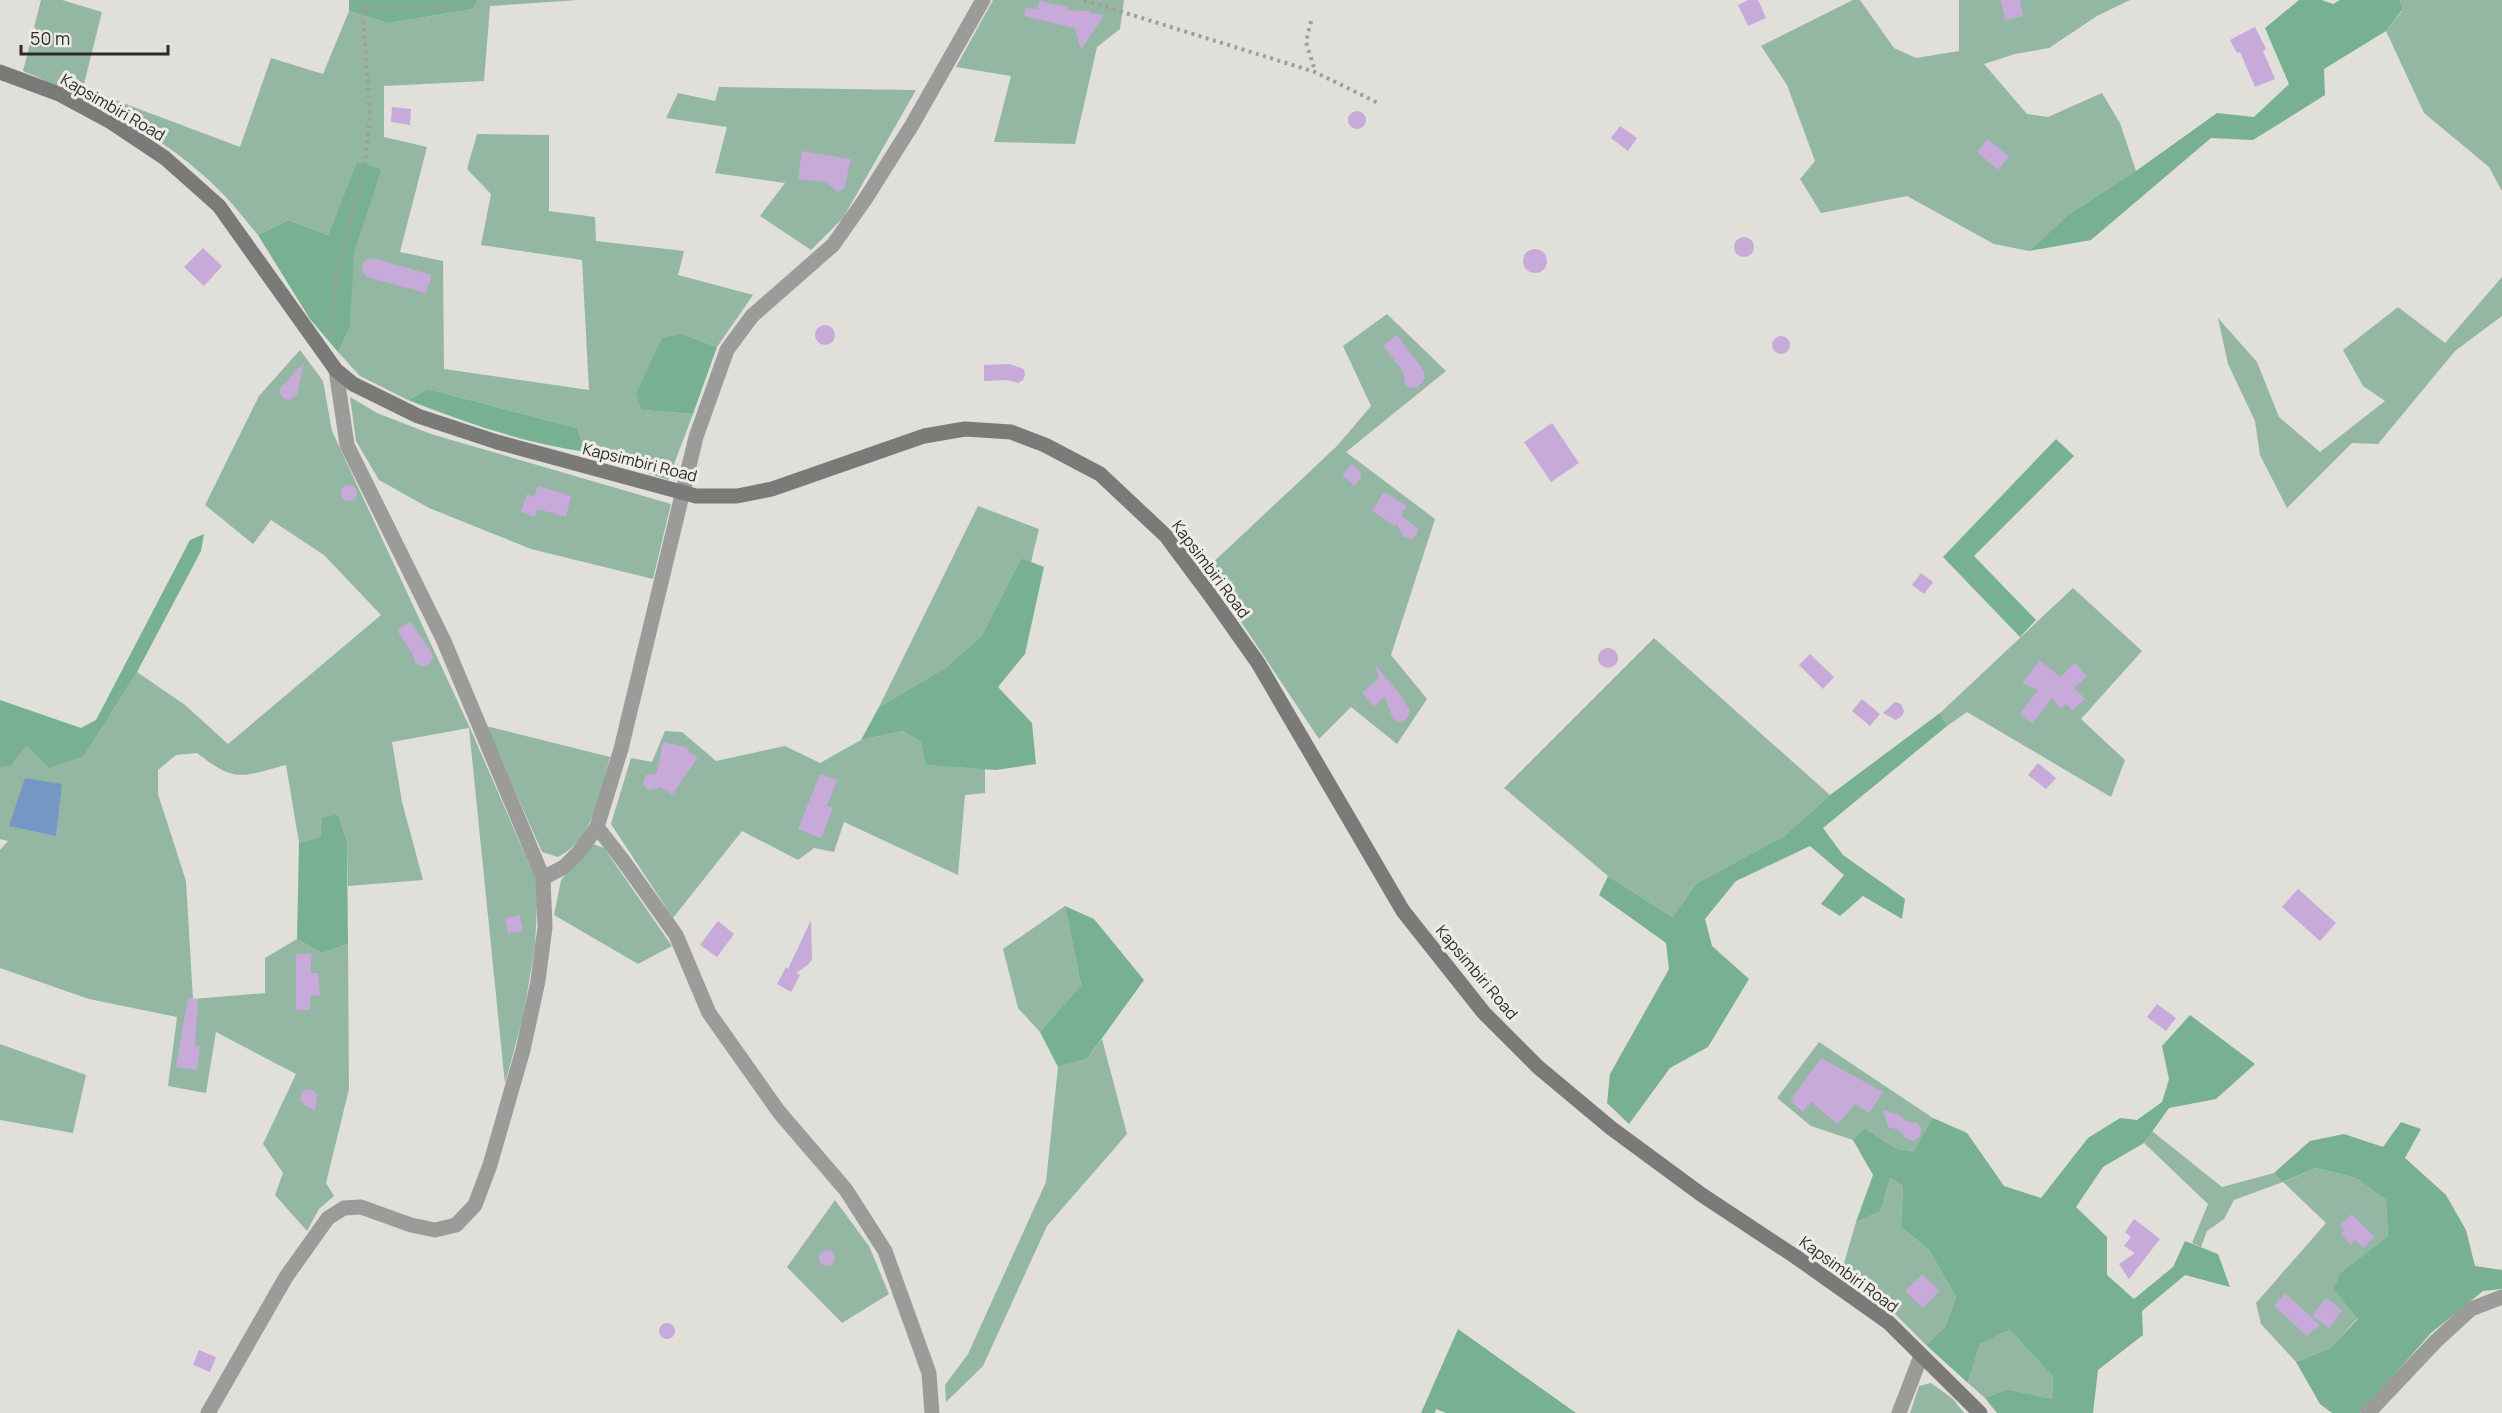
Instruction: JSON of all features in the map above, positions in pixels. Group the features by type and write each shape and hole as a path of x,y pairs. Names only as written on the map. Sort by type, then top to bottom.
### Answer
{"street":[{"path":"543,878 564,867 579,852 597,827 621,749 696,437 727,350 752,316 833,244 866,198 912,125 983,0"},
{"name":"Kapsimbiri Road","path":"0,72 58,94 111,123 165,158 219,206 336,370 353,384 418,417 497,442 682,493 710,497 737,496 772,489 924,436 965,429 1011,432 1045,445 1100,474 1166,536 1210,595 1258,663 1403,911 1484,1013 1538,1067 1611,1128 1702,1195 1796,1257 1888,1322 1980,1413"},
{"path":"207,1413 286,1277 328,1218 344,1208 361,1207 411,1225 435,1230 456,1225 475,1205 490,1164 523,1050 538,981 545,927 543,878 443,639 347,445 336,370"},
{"path":"597,827 676,934 709,1014 779,1112 846,1190 885,1251 929,1373 932,1413"},
{"path":"2368,1413 2436,1341 2471,1309 2502,1298"},
{"path":"1899,1413 1921,1356"}],"path":[{"path":"333,340 330,320 337,271 364,172 370,115 362,0"},
{"path":"364,8 445,8 468,5 472,0"},
{"path":"1084,0 1315,72 1378,104"},
{"path":"1311,21 1306,42 1315,72"}],"green space":[{"path":"41,0 62,0 102,12 83,88 240,147 271,58 323,74 349,11 389,23 473,9 478,0 578,0 490,6 484,81 384,86 384,137 427,147 400,252 443,261 444,369 589,390 582,260 481,245 491,194 467,169 477,134 549,135 549,211 595,217 596,241 684,251 678,275 753,295 717,347 682,334 642,410 693,414 668,480 586,452 577,428 428,389 408,400 360,376 338,352 350,328 353,252 382,169 357,163 328,235 288,220 258,235 222,193 178,154 103,108 23,71"},
{"path":"349,0 478,0 473,9 389,23 349,11"},
{"path":"993,0 1124,0 1120,29 1097,47 1075,144 994,142 1011,76 956,67"},
{"path":"1853,0 1860,0 1894,48 1916,58 1959,51 1959,0 2130,0 2097,16 2049,48 2015,54 1984,64 2027,114 2048,117 2102,93 2120,123 2136,171 2069,214 2029,251 1994,244 1907,196 1821,213 1800,179 1815,161 1787,85 1761,46"},
{"path":"2299,0 2322,0 2333,4 2340,0 2400,0 2402,10 2386,31 2324,69 2325,95 2253,140 2211,138 2091,240 2029,251 2069,214 2136,171 2217,113 2254,117 2289,84 2265,28"},
{"path":"2400,0 2502,0 2502,191 2489,167 2424,113 2386,31 2402,11"},
{"path":"719,87 916,90 843,218 811,250 760,216 785,183 715,173 727,127 666,118 678,93 715,101"},
{"path":"357,162 382,169 354,252 350,328 338,352 310,319 258,235 288,220 328,235"},
{"path":"2502,277 2502,316 2455,351 2378,444 2352,443 2287,508 2260,455 2255,421 2228,364 2218,318 2257,362 2279,417 2320,452 2385,401 2363,386 2343,350 2398,307 2445,343"},
{"path":"1387,314 1446,371 1346,452 1435,519 1391,655 1427,699 1397,744 1351,707 1319,739 1206,569 1337,446 1371,406 1343,346"},
{"path":"682,334 717,347 693,414 642,410 636,394 662,338"},
{"path":"300,350 323,381 332,431 470,728 538,884 535,947 523,1017 505,1084 469,728 392,742 402,802 423,880 348,886 347,842 338,814 322,819 320,837 299,843 286,765 239,775 221,769 197,753 176,755 158,770 158,794 186,881 193,999 265,993 265,958 297,939 322,953 348,944 349,1089 326,1183 334,1196 319,1209 307,1231 275,1195 283,1173 263,1144 296,1074 216,1032 206,1093 168,1086 177,1017 89,999 0,968 0,850 8,841 0,839 0,767 11,766 27,746 84,756 137,672 185,705 228,744 381,615 324,555 271,520 253,544 205,505 259,396"},
{"path":"428,389 577,428 586,452 496,431 408,400"},
{"path":"350,397 377,413 431,434 671,504 653,579 531,549 429,508 379,480 356,441"},
{"path":"2056,439 2074,456 1974,556 2036,620 2020,637 1943,557"},
{"path":"978,506 1039,529 1031,562 1021,558 982,635 947,667 879,707"},
{"path":"204,534 201,551 137,672 84,756 49,768 27,746 11,766 0,767 0,700 81,728 96,720 190,540"},
{"path":"1021,558 1044,567 1025,654 998,687 1032,723 1036,764 996,770 925,765 921,742 903,731 861,740 879,707 947,667 982,635"},
{"path":"2073,588 2142,651 2081,719 2125,760 2111,797 1967,712 1947,726 1940,713"},
{"path":"1654,638 1830,795 1784,836 1697,883 1672,917 1608,876 1504,788"},
{"path":"1940,713 1947,726 1823,828 1843,855 1905,899 1902,919 1863,896 1840,916 1821,904 1844,875 1810,846 1736,881 1705,919 1712,946 1749,979 1708,1047 1670,1068 1629,1124 1607,1103 1610,1074 1669,969 1666,943 1599,895 1608,876 1672,917 1697,883 1784,836 1830,795"},
{"path":"486,726 610,757 599,800 588,827 570,849 558,857 542,852"},
{"path":"665,731 682,732 716,761 785,746 820,763 861,740 903,731 921,742 925,765 985,769 985,793 965,795 958,875 844,822 834,852 814,848 798,860 742,831 673,918 611,824 631,758 652,762"},
{"path":"338,814 347,842 348,944 322,953 297,939 299,843 320,837 322,818"},
{"path":"593,844 604,848 672,946 638,964 554,915 561,880"},
{"path":"1065,906 1081,985 1040,1032 1018,1008 1003,949"},
{"path":"1065,906 1094,919 1144,980 1087,1059 1058,1067 1040,1032 1081,985"},
{"path":"2190,1015 2255,1064 2216,1099 2169,1108 2144,1143 2103,1167 2076,1207 2107,1237 2107,1275 2134,1299 2173,1267 2185,1241 2218,1254 2230,1287 2185,1275 2142,1311 2143,1335 2098,1370 2093,1413 1997,1413 1985,1398 2007,1389 2052,1399 2053,1377 2010,1330 1980,1344 1968,1383 1926,1345 1945,1327 1956,1297 1929,1250 1901,1227 1903,1186 1890,1178 1881,1211 1856,1222 1873,1175 1853,1140 1864,1128 1897,1149 1914,1151 1933,1118 1967,1133 2004,1186 2041,1198 2088,1138 2120,1118 2137,1120 2162,1102 2169,1079 2162,1046"},
{"path":"1102,1039 1127,1134 1047,1226 983,1366 946,1402 945,1385 968,1354 1046,1182 1058,1067 1087,1059"},
{"path":"1819,1042 1933,1118 1915,1151 1897,1149 1864,1128 1853,1140 1811,1126 1777,1098"},
{"path":"0,1044 86,1075 73,1133 0,1120"},
{"path":"2401,1122 2421,1129 2405,1158 2446,1195 2466,1230 2475,1266 2502,1270 2502,1289 2483,1291 2431,1333 2360,1413 2332,1413 2320,1404 2296,1362 2330,1348 2358,1319 2334,1289 2341,1272 2388,1236 2386,1200 2356,1178 2316,1168 2283,1182 2274,1173 2310,1141 2344,1134 2383,1147"},
{"path":"2152,1131 2222,1187 2274,1173 2284,1182 2316,1168 2356,1178 2386,1200 2388,1236 2341,1272 2358,1318 2330,1348 2296,1362 2261,1324 2256,1303 2326,1223 2283,1182 2234,1200 2224,1219 2207,1231 2201,1247 2192,1243 2208,1204 2144,1143"},
{"path":"1890,1178 1903,1186 1901,1227 1929,1250 1956,1297 1945,1327 1926,1345 1894,1313 1840,1277 1856,1222 1881,1211"},
{"path":"835,1200 869,1246 889,1294 842,1323 787,1267"},
{"path":"1458,1329 1576,1413 1446,1413 1436,1409 1435,1413 1421,1413"},
{"path":"2010,1330 2053,1377 2052,1399 2007,1389 1985,1398 1968,1383 1980,1344"},
{"path":"1931,1383 1953,1399 1964,1413 1910,1413 1919,1386"}],"water":[{"path":"25,778 62,784 56,836 9,826"}],"building":[{"path":"1748,0 1758,0 1766,18 1748,26 1738,5"},
{"path":"2001,0 2020,0 2023,16 2005,20"},
{"path":"1039,1 1068,7 1067,10 1091,11 1090,13 1104,15 1081,50 1075,28 1024,16 1025,8 1037,9"},
{"path":"2255,27 2266,49 2263,51 2275,79 2255,87 2240,52 2237,53 2230,40"},
{"path":"392,107 411,109 410,125 391,122"},
{"path":"1357,111 1363,114 1366,120 1363,126 1357,129 1351,126 1348,120 1351,114"},
{"path":"1620,126 1637,138 1628,151 1611,138"},
{"path":"1988,139 2009,156 1998,170 1977,152"},
{"path":"802,151 851,159 844,189 838,192 825,182 798,179"},
{"path":"1744,237 1751,240 1754,247 1751,254 1744,257 1737,254 1734,247 1737,240"},
{"path":"203,248 222,266 204,286 184,267"},
{"path":"1535,249 1543,253 1547,261 1543,269 1535,273 1527,269 1523,261 1527,253"},
{"path":"373,258 432,275 426,293 367,277 362,265 366,260"},
{"path":"825,325 832,328 835,335 832,342 825,345 818,342 815,335 818,328"},
{"path":"1397,335 1424,371 1425,379 1418,387 1410,388 1405,384 1403,371 1383,346"},
{"path":"1781,336 1787,339 1790,345 1787,351 1781,354 1775,351 1772,345 1775,339"},
{"path":"304,363 297,395 290,400 284,399 280,394 280,388"},
{"path":"1009,364 1024,369 1023,380 1018,383 1008,380 984,381 984,365"},
{"path":"1552,423 1579,463 1551,482 1524,442"},
{"path":"1352,464 1361,472 1361,478 1354,486 1342,475"},
{"path":"349,485 355,487 357,493 355,499 349,501 343,499 341,493 343,487"},
{"path":"538,486 571,496 566,517 537,509 535,517 521,512 527,494 534,497"},
{"path":"1384,492 1407,506 1401,515 1418,529 1413,539 1404,537 1396,523 1395,526 1372,511"},
{"path":"1921,573 1933,582 1924,594 1912,585"},
{"path":"410,621 432,653 433,659 427,666 415,663 413,655 397,630"},
{"path":"1608,648 1615,651 1618,658 1615,665 1608,668 1601,665 1598,658 1601,651"},
{"path":"1810,654 1834,677 1823,689 1799,665"},
{"path":"2040,660 2060,677 2075,663 2087,676 2075,688 2085,699 2072,710 2066,704 2061,709 2052,698 2032,724 2020,714 2038,690 2022,683"},
{"path":"1375,665 1400,694 1409,709 1409,715 1405,720 1399,722 1393,719 1385,697 1374,706 1362,693 1379,678"},
{"path":"1862,699 1880,714 1870,726 1852,711"},
{"path":"1895,702 1901,704 1904,711 1902,716 1896,720 1883,713"},
{"path":"663,742 689,748 688,752 698,757 672,795 661,787 649,790 643,784 646,775 657,773"},
{"path":"2038,763 2056,778 2046,789 2028,775"},
{"path":"820,774 837,780 827,806 833,808 821,838 798,829"},
{"path":"2298,889 2336,923 2320,941 2282,907"},
{"path":"520,915 523,931 508,933 505,918"},
{"path":"811,920 812,959 796,973 800,975 791,992 777,984 786,967 788,969"},
{"path":"718,921 734,934 717,957 700,945"},
{"path":"296,954 311,954 311,973 318,973 320,995 311,996 310,1010 296,1010"},
{"path":"188,998 198,999 195,1046 200,1046 197,1070 176,1067"},
{"path":"2157,1004 2176,1018 2166,1031 2147,1017"},
{"path":"1821,1058 1883,1092 1869,1113 1855,1104 1838,1124 1811,1102 1803,1112 1790,1101"},
{"path":"308,1089 314,1091 317,1096 315,1110 304,1105 300,1100 302,1092"},
{"path":"1883,1110 1900,1115 1905,1121 1917,1123 1921,1128 1920,1137 1913,1141 1906,1138 1899,1130 1888,1127"},
{"path":"2352,1214 2374,1237 2363,1248 2355,1240 2351,1245 2341,1234 2345,1230 2340,1225"},
{"path":"2134,1219 2160,1239 2129,1279 2119,1264 2135,1253 2124,1246 2131,1237 2125,1232"},
{"path":"827,1250 833,1252 835,1258 833,1264 827,1266 821,1264 819,1258 821,1252"},
{"path":"1922,1274 1939,1291 1923,1308 1905,1291"},
{"path":"2285,1293 2320,1325 2307,1336 2274,1306"},
{"path":"2326,1298 2342,1310 2329,1328 2312,1316"},
{"path":"664,1323 670,1323 675,1331 673,1337 664,1339 659,1334 659,1328"},
{"path":"199,1350 216,1357 210,1372 193,1365"}]}
